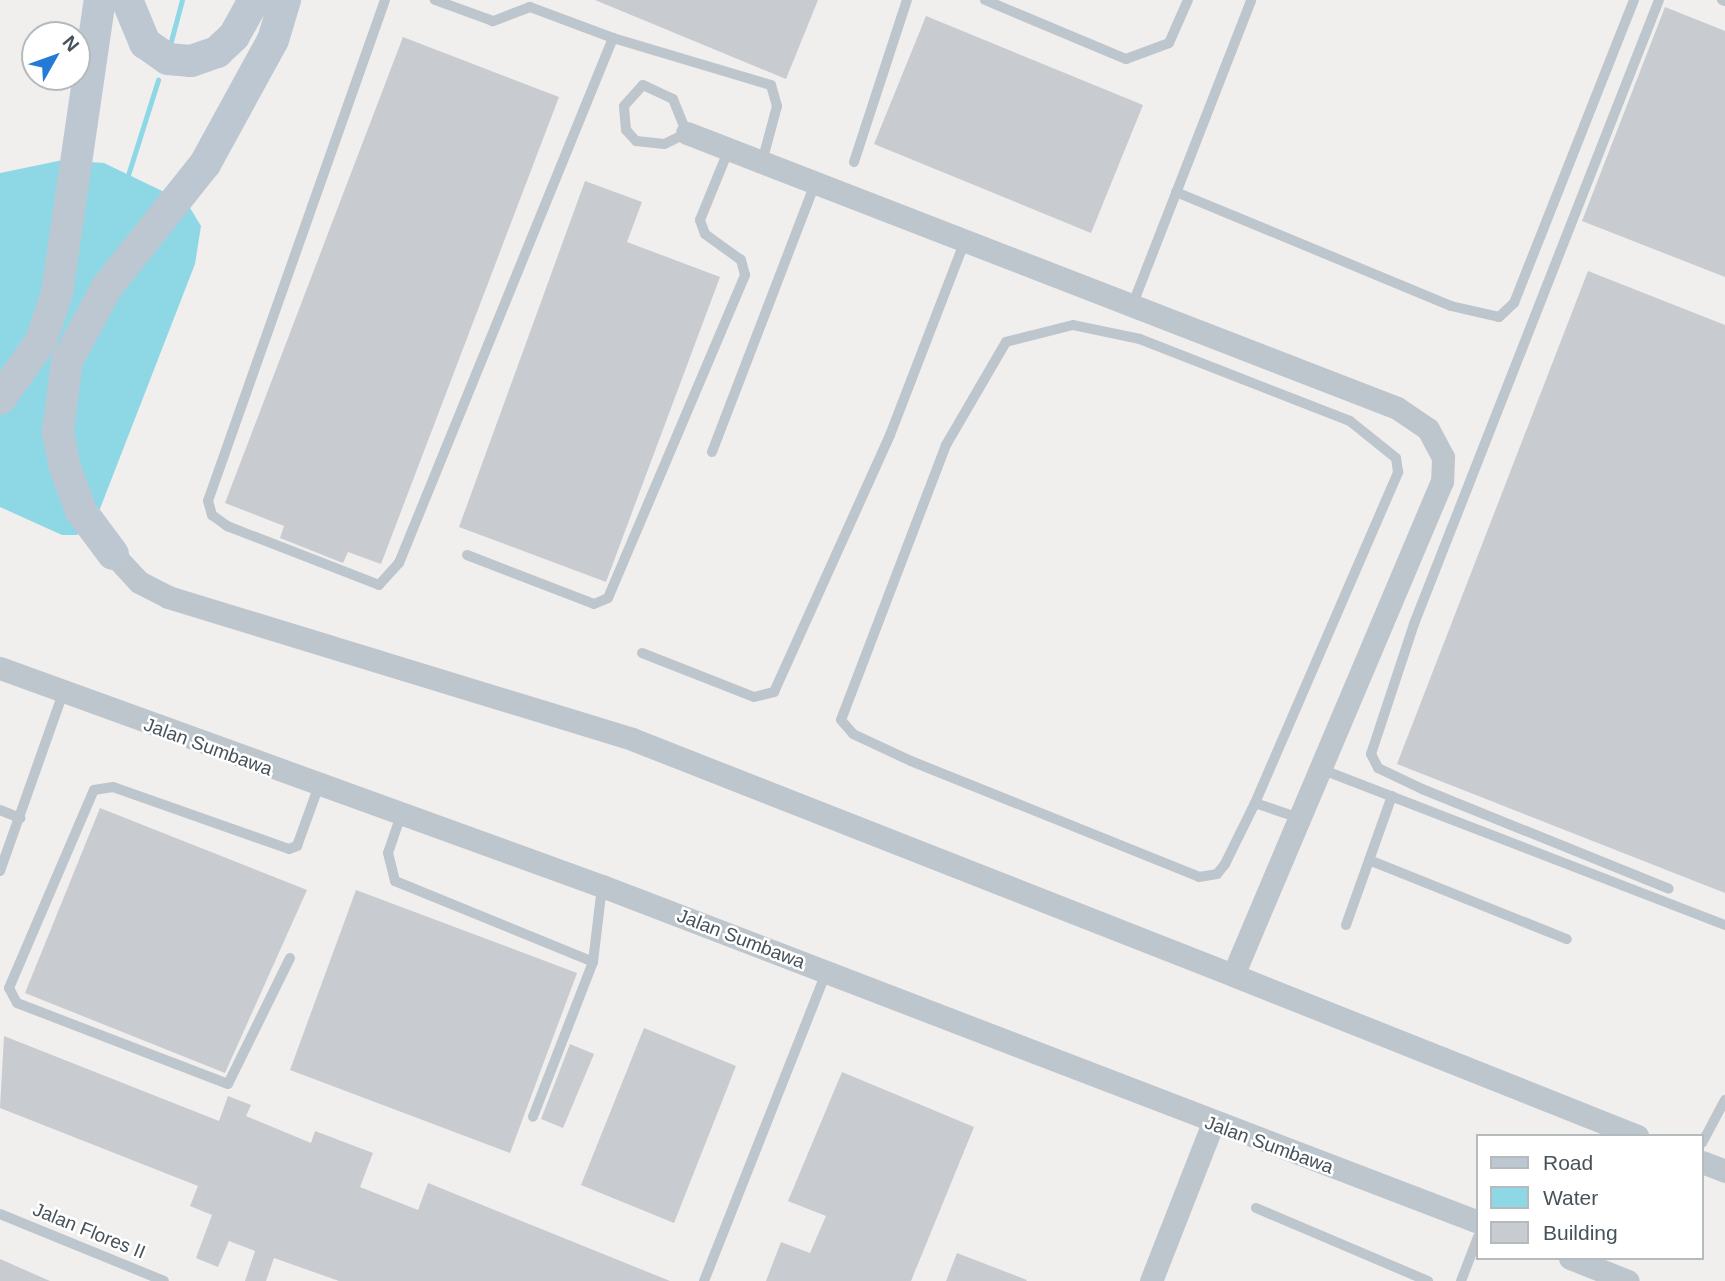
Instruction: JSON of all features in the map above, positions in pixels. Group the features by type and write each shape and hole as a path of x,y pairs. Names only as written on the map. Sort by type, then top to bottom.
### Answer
{"main road":[{"path":"0,399 41,341 57,293 80,115 100,0"},
{"path":"127,0 145,43 168,59 191,61 216,52 234,36 254,0"},
{"path":"113,554 81,511 65,468 58,395 82,324 205,163 273,40 285,0"}],"street":[{"path":"687,133 1397,408 1438,442 1442,481 1318,768 1233,975"},
{"path":"113,554 139,582 168,597 632,739 1632,1134"},
{"name":"Jalan Sumbawa","path":"0,668 316,795 602,886 827,971 1212,1125 1476,1221"},
{"path":"1151,1281 1212,1125"},
{"path":"1704,1163 1725,1171"},
{"path":"1575,1260 1628,1281"}],"lane":[{"path":"385,0 208,501 212,515 227,526 379,586 399,563 613,38"},
{"path":"435,0 493,21 530,7 613,38 771,85 777,106 762,162"},
{"path":"853,162 907,0"},
{"path":"985,0 1126,59 1170,43 1188,0"},
{"path":"1132,306 1251,0"},
{"path":"1176,192 1451,306 1499,317 1514,303 1634,0"},
{"path":"1659,0 1419,611 1371,754 1378,768 1422,789 1669,889"},
{"path":"643,85 664,90 687,133 664,144 636,141 624,119 626,98 643,85"},
{"path":"467,555 594,604 608,598 745,275 741,260 705,234 700,220 729,149"},
{"path":"712,452 815,183"},
{"path":"642,653 754,697 774,692 890,435 965,241"},
{"path":"1073,324 1140,339 1350,421 1396,458 1398,472 1255,803 1226,864 1217,874 1199,877 911,761 853,734 841,720 946,445 1006,342 1073,324"},
{"path":"0,871 63,693"},
{"path":"1318,768 1725,925"},
{"path":"290,957 228,1084 17,1003 9,988 94,790 113,787 289,849 297,846 316,795"},
{"path":"1346,925 1392,796"},
{"path":"1255,803 1299,818"},
{"path":"0,810 20,818"},
{"path":"398,821 388,853 395,881 593,962"},
{"path":"1369,860 1567,939"},
{"path":"533,1117 593,962 602,886"},
{"path":"704,1281 827,971"},
{"path":"1704,1139 1725,1100"},
{"path":"1256,1208 1428,1281"},
{"name":"Jalan Flores II","path":"0,1214 164,1281"},
{"path":"1461,1281 1476,1243"}],"water":[{"path":"63,160 104,163 187,203 201,226 195,264 96,519 77,535 62,535 0,507 0,173"}],"building":[{"path":"595,0 818,0 786,79"},
{"path":"1665,7 1725,31 1725,277 1582,221"},
{"path":"926,16 1143,105 1091,233 874,144"},
{"path":"403,37 559,97 381,564 348,552 343,563 280,538 284,526 225,503"},
{"path":"585,181 642,202 627,242 720,277 606,582 459,527"},
{"path":"1588,271 1725,325 1725,893 1397,764"},
{"path":"100,808 307,890 225,1073 25,993"},
{"path":"356,890 577,973 510,1153 290,1070"},
{"path":"644,1028 736,1066 674,1223 581,1185"},
{"path":"4,1036 219,1121 228,1096 251,1105 246,1116 311,1143 315,1131 373,1153 360,1187 418,1210 428,1183 670,1281 339,1281 274,1258 266,1281 245,1281 255,1251 229,1241 218,1267 196,1258 212,1215 190,1206 198,1186 0,1108"},
{"path":"570,1044 594,1054 563,1128 541,1119"},
{"path":"842,1072 974,1127 911,1281 766,1281 781,1242 810,1253 826,1216 788,1201"},
{"path":"957,1253 1027,1280 946,1281"},
{"path":"0,1259 50,1281 0,1281"}],"waterway":[{"path":"171,41 182,0"},
{"path":"128,175 158,80"}]}
